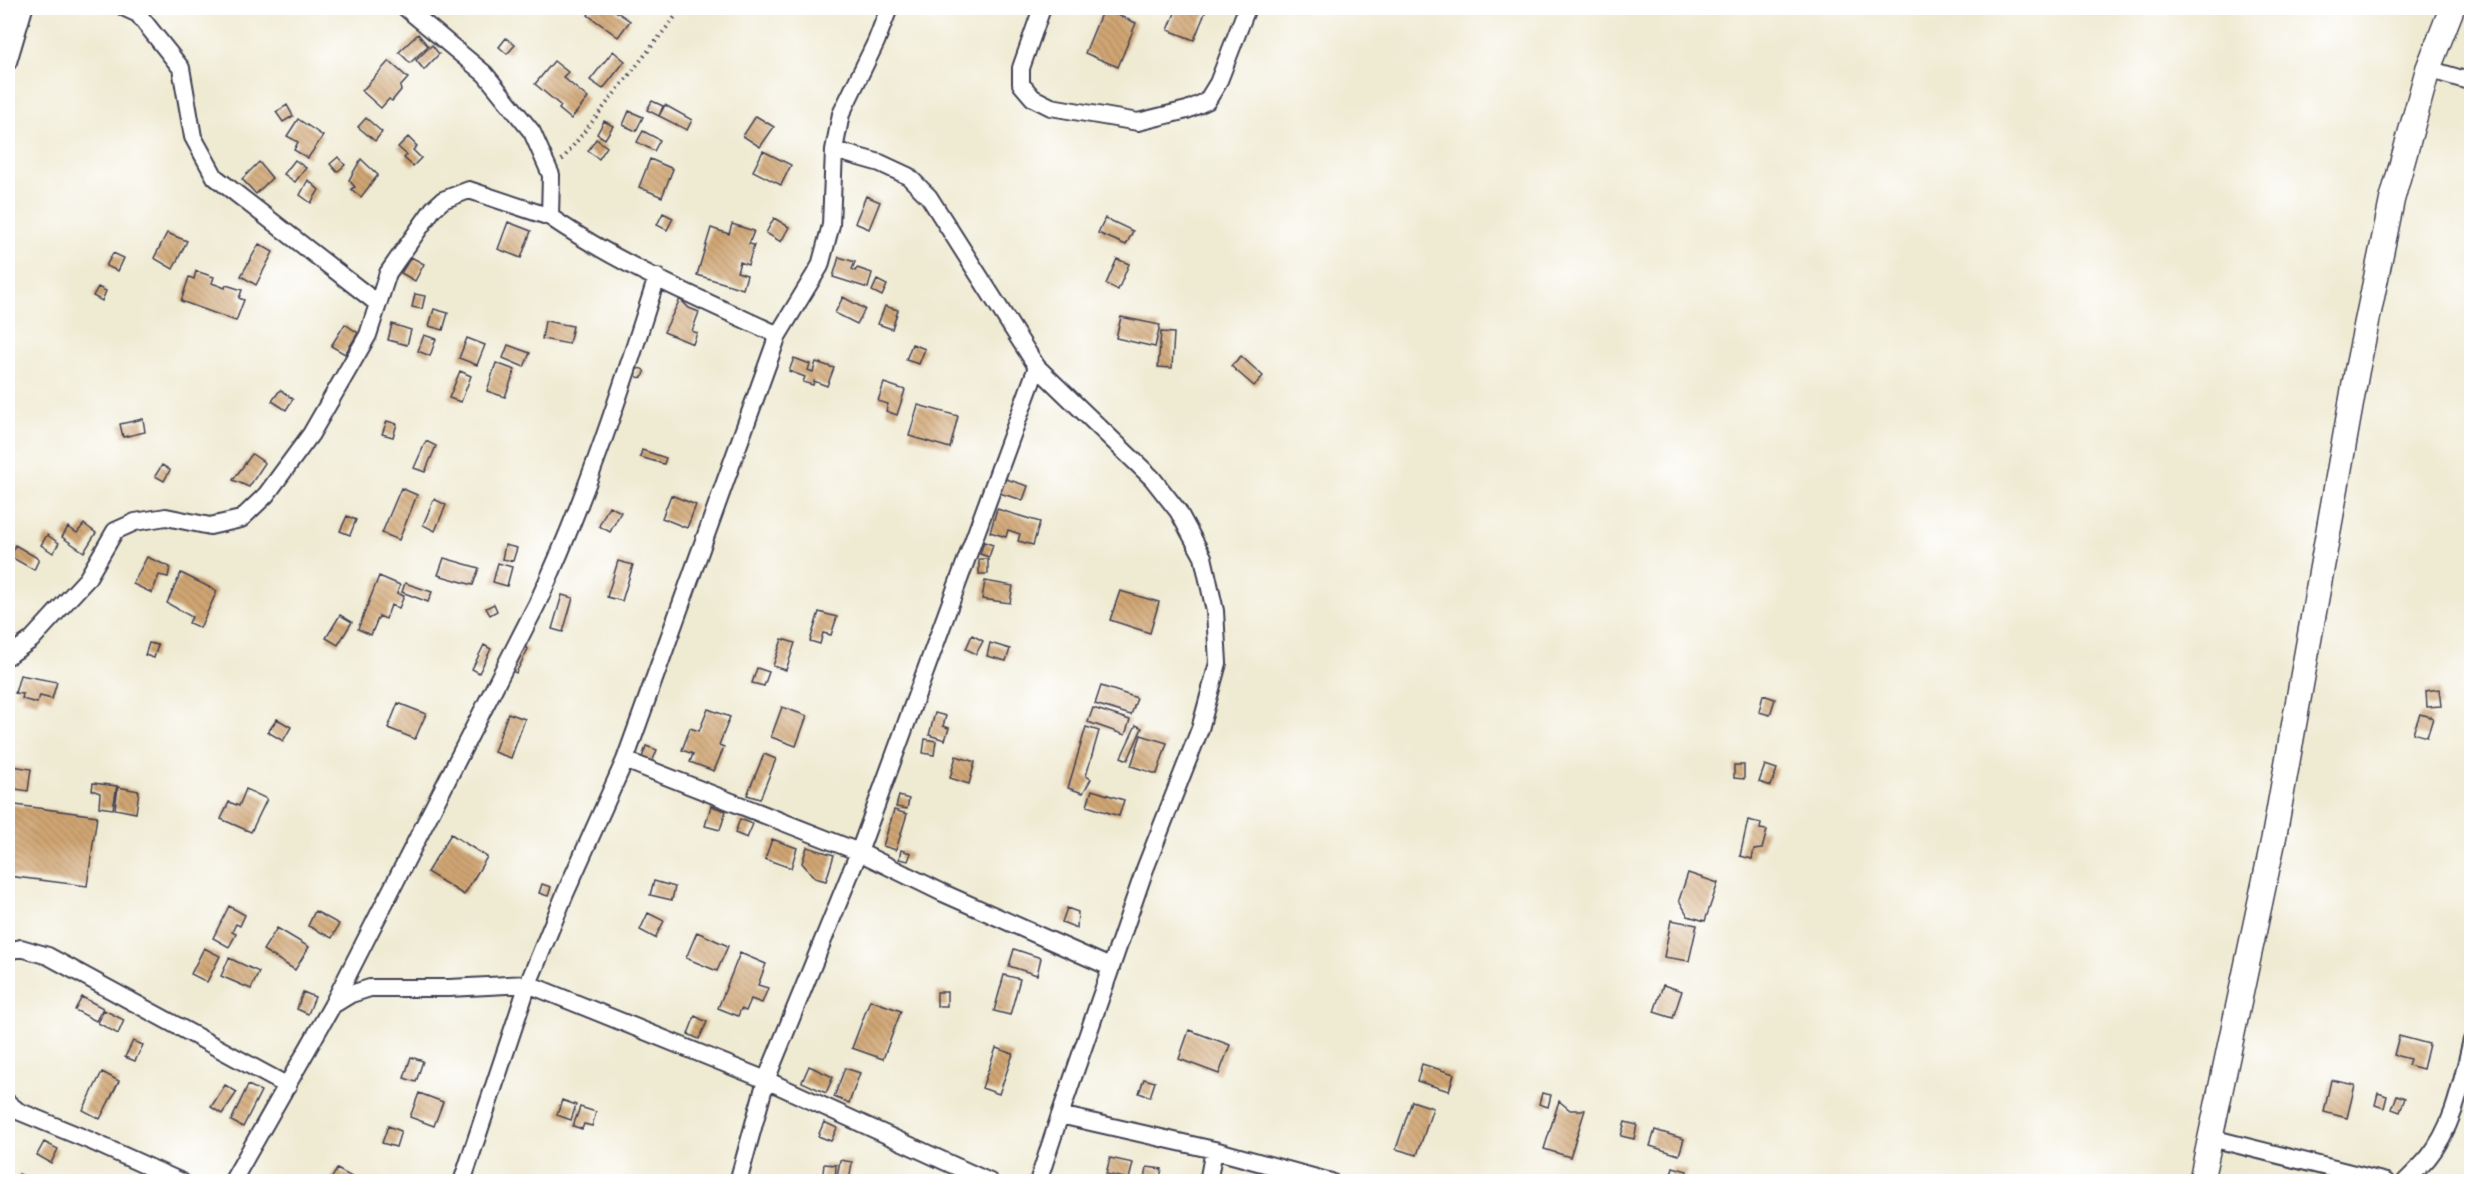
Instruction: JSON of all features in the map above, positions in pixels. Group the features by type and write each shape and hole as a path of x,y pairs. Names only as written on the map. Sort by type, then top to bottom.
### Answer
{"street":[{"path":"8,62 24,8"},
{"path":"125,8 138,14 181,68 193,137 216,177 376,303"},
{"path":"406,8 485,74 532,132 551,174 550,217"},
{"path":"462,1182 528,984 565,894 625,760 778,335 819,266 831,225 834,150 841,114 876,42 888,8"},
{"path":"1042,8 1021,68 1021,84 1033,98 1052,107 1138,122 1187,110 1207,101 1218,82 1247,8"},
{"path":"2200,1182 2274,837 2357,370 2392,200 2428,69 2452,8"},
{"path":"2428,69 2472,82"},
{"path":"834,150 880,163 908,176 929,197 1037,367 1152,478 1178,511 1203,557 1215,611 1218,663 1200,729 1166,813 1110,967 1038,1182"},
{"path":"8,656 31,640 87,579 115,531 135,522 166,517 210,526 241,519 266,495 311,434 368,335 376,303 388,273 402,250 433,209 443,200 469,190 550,217 570,231 657,278 778,335"},
{"path":"232,1182 332,1006 554,567 615,409 657,278"},
{"path":"738,1182 766,1080 859,852 1037,367"},
{"path":"625,760 859,852 944,893 1110,967"},
{"path":"8,951 21,948 48,956 288,1086"},
{"path":"332,1006 351,994 370,988 449,988 528,984 766,1080 990,1182"},
{"path":"2405,1182 2428,1158 2440,1140 2459,1093 2472,1040"},
{"path":"8,1103 18,1111 182,1182"},
{"path":"1060,1115 1214,1150 1331,1182"},
{"path":"2211,1138 2386,1182"},
{"path":"1208,1182 1214,1150"}],"path":[{"path":"551,174 682,8"}],"building":[{"path":"438,8 454,8 448,15"},
{"path":"593,8 611,8 630,21 618,37 588,15"},
{"path":"1177,8 1207,8 1194,40 1168,30"},
{"path":"1103,9 1136,23 1118,67 1085,53"},
{"path":"418,34 428,46 410,63 399,52"},
{"path":"506,38 515,45 507,54 499,47"},
{"path":"432,45 439,54 424,70 416,60"},
{"path":"613,51 625,61 603,89 590,80"},
{"path":"389,61 408,78 392,101 389,99 381,108 362,91"},
{"path":"554,61 568,72 563,77 588,98 571,119 559,109 561,106 535,84"},
{"path":"652,101 663,106 659,116 647,110"},
{"path":"287,105 293,116 283,122 276,112"},
{"path":"665,105 692,120 687,130 659,116"},
{"path":"629,111 643,117 636,131 623,125"},
{"path":"756,116 774,127 760,147 743,136"},
{"path":"366,118 382,132 375,141 358,127"},
{"path":"298,119 323,136 308,158 294,150 298,142 287,136"},
{"path":"604,121 613,126 605,139 597,134"},
{"path":"643,131 660,140 654,151 637,142"},
{"path":"408,137 417,146 413,150 421,158 413,166 404,158 407,155 398,147"},
{"path":"596,139 607,147 599,159 588,151"},
{"path":"763,151 791,165 781,185 753,171"},
{"path":"338,157 345,165 337,172 330,164"},
{"path":"361,159 378,175 361,197 351,189 355,187 349,180"},
{"path":"650,159 673,169 662,197 639,187"},
{"path":"295,160 306,168 295,182 284,174"},
{"path":"259,162 272,178 256,194 242,179"},
{"path":"308,180 319,190 311,203 300,195"},
{"path":"866,196 880,202 869,229 855,223"},
{"path":"663,213 673,218 667,230 657,225"},
{"path":"774,218 789,227 781,242 766,233"},
{"path":"1105,218 1133,231 1126,245 1098,233"},
{"path":"508,222 531,231 521,258 498,249"},
{"path":"732,224 754,231 749,244 754,245 748,265 740,262 737,272 747,275 743,289 697,275 711,228 729,234"},
{"path":"167,233 187,241 173,269 154,258"},
{"path":"259,244 273,252 256,285 241,276"},
{"path":"113,253 124,258 118,271 106,266"},
{"path":"411,257 424,264 415,281 401,273"},
{"path":"839,257 855,262 852,269 855,271 857,268 872,273 868,288 833,277"},
{"path":"1117,259 1129,264 1118,290 1106,284"},
{"path":"196,271 214,277 212,283 225,288 226,285 242,290 239,298 244,300 236,321 181,301 189,277 194,279"},
{"path":"877,280 887,285 882,296 872,291"},
{"path":"98,287 106,291 102,301 93,296"},
{"path":"415,294 425,296 422,309 412,307"},
{"path":"843,297 865,309 857,324 835,313"},
{"path":"680,299 689,308 699,312 692,331 697,333 693,344 664,332"},
{"path":"885,306 898,310 892,329 878,324"},
{"path":"434,309 448,313 443,330 429,326"},
{"path":"1121,317 1160,325 1155,347 1116,338"},
{"path":"545,321 573,326 569,344 542,339"},
{"path":"345,324 358,333 345,354 331,346"},
{"path":"392,324 411,330 407,345 388,340"},
{"path":"1161,332 1174,333 1172,368 1158,367"},
{"path":"424,335 436,339 430,356 418,351"},
{"path":"467,338 485,345 477,365 459,358"},
{"path":"912,344 925,349 919,364 906,360"},
{"path":"508,345 530,353 524,367 503,358"},
{"path":"1241,356 1263,376 1254,386 1231,366"},
{"path":"794,358 810,364 808,370 813,372 816,362 834,368 827,386 814,381 813,385 803,382 805,377 789,371"},
{"path":"496,363 515,370 505,397 487,391"},
{"path":"640,369 644,373 640,377 636,373"},
{"path":"460,371 471,376 461,402 449,398"},
{"path":"884,383 905,390 897,415 886,411 888,404 878,401"},
{"path":"280,390 293,399 286,410 272,401"},
{"path":"918,405 958,416 950,448 909,436"},
{"path":"143,419 145,432 123,437 120,424"},
{"path":"387,421 397,424 393,437 382,434"},
{"path":"426,441 436,446 425,472 414,468"},
{"path":"642,450 666,458 664,464 640,457"},
{"path":"252,454 265,463 249,487 233,480"},
{"path":"162,465 170,470 164,481 155,476"},
{"path":"1003,478 1028,486 1023,500 999,493"},
{"path":"401,488 417,495 399,540 382,533"},
{"path":"671,495 696,505 687,528 662,518"},
{"path":"434,499 446,505 435,531 423,525"},
{"path":"609,506 621,512 610,532 599,526"},
{"path":"997,509 1040,522 1033,545 1018,541 1020,534 1008,530 1006,537 990,532"},
{"path":"347,516 356,520 350,535 340,531"},
{"path":"84,524 96,533 84,552 62,537 68,527 77,533"},
{"path":"47,535 59,543 53,553 41,545"},
{"path":"984,542 993,545 989,557 980,554"},
{"path":"15,545 39,559 34,570 11,557"},
{"path":"505,545 517,548 513,561 502,559"},
{"path":"147,557 170,567 168,577 159,575 152,593 133,584"},
{"path":"444,558 479,568 473,585 438,575"},
{"path":"979,559 988,559 988,574 979,574"},
{"path":"618,561 633,565 622,601 607,597"},
{"path":"498,563 512,567 507,586 493,582"},
{"path":"181,573 217,591 200,628 189,623 192,617 167,603"},
{"path":"379,576 400,585 397,593 404,596 399,608 391,605 386,619 379,616 371,635 358,629"},
{"path":"985,581 1013,586 1010,603 982,599"},
{"path":"405,583 432,592 428,602 402,592"},
{"path":"1120,591 1159,602 1150,633 1110,620"},
{"path":"562,595 573,598 563,632 552,629"},
{"path":"494,604 497,611 490,615 486,608"},
{"path":"819,612 837,617 831,635 823,633 820,644 810,641"},
{"path":"340,615 352,622 338,645 326,638"},
{"path":"972,635 983,641 976,654 966,649"},
{"path":"782,639 795,643 786,670 773,666"},
{"path":"149,643 158,645 154,658 145,655"},
{"path":"990,643 1010,649 1006,661 987,656"},
{"path":"484,645 491,649 479,673 472,669"},
{"path":"522,645 528,649 516,673 509,669"},
{"path":"757,668 769,672 764,686 752,683"},
{"path":"20,675 57,682 52,699 40,696 37,703 22,699 23,694 15,693"},
{"path":"1101,686 1137,698 1131,715 1095,704"},
{"path":"2439,689 2441,706 2427,707 2426,691"},
{"path":"1763,695 1775,699 1770,715 1759,712"},
{"path":"398,703 426,714 415,739 388,728"},
{"path":"782,707 807,716 796,746 771,737"},
{"path":"1093,708 1130,720 1125,735 1088,722"},
{"path":"708,709 730,717 719,745 724,747 714,771 690,762 693,754 682,750 690,728 699,731"},
{"path":"508,713 525,719 511,758 494,752"},
{"path":"935,713 946,716 943,726 949,728 945,740 929,735"},
{"path":"2420,714 2433,718 2427,737 2413,733"},
{"path":"277,719 291,727 283,741 268,732"},
{"path":"1136,725 1142,728 1128,760 1121,757"},
{"path":"1086,727 1099,731 1086,776 1091,779 1083,793 1068,788"},
{"path":"1141,735 1167,743 1157,774 1131,766"},
{"path":"925,739 936,741 934,755 923,753"},
{"path":"646,746 657,750 651,765 641,761"},
{"path":"764,754 776,759 760,799 747,795"},
{"path":"956,756 975,762 969,784 950,778"},
{"path":"1734,765 1744,765 1744,779 1734,778"},
{"path":"1765,765 1777,769 1771,786 1759,782"},
{"path":"13,766 31,769 28,791 9,788"},
{"path":"93,783 117,786 113,809 99,807 100,793 92,790"},
{"path":"118,787 139,791 136,813 115,809"},
{"path":"246,789 267,799 251,832 221,819 229,802 239,806"},
{"path":"1092,790 1124,800 1119,816 1087,806"},
{"path":"899,796 909,799 907,809 896,807"},
{"path":"8,804 97,816 87,886 8,876"},
{"path":"711,806 726,811 720,830 705,826"},
{"path":"894,810 907,814 896,850 883,846"},
{"path":"740,819 753,824 747,838 735,833"},
{"path":"1748,820 1761,823 1760,829 1767,830 1762,849 1754,850 1752,859 1740,856"},
{"path":"451,834 487,857 464,895 427,872"},
{"path":"772,839 797,848 791,868 765,859"},
{"path":"807,847 834,855 826,881 815,878 802,863"},
{"path":"901,850 911,853 908,861 899,859"},
{"path":"1688,873 1718,883 1705,921 1688,916 1679,900"},
{"path":"654,881 675,887 672,900 650,895"},
{"path":"542,884 551,887 548,896 539,893"},
{"path":"229,906 245,915 240,926 236,924 232,932 236,934 229,947 213,938"},
{"path":"1067,908 1078,912 1077,928 1062,922"},
{"path":"315,911 339,924 332,938 308,926"},
{"path":"648,913 664,921 655,938 640,930"},
{"path":"1671,920 1697,925 1689,961 1664,957"},
{"path":"277,928 309,947 295,970 263,950"},
{"path":"697,932 728,946 717,971 686,958"},
{"path":"204,948 220,956 207,982 191,974"},
{"path":"1014,949 1041,958 1037,975 1009,966"},
{"path":"740,953 766,964 758,985 768,988 762,1003 751,999 746,1011 741,1009 738,1016 718,1008"},
{"path":"229,958 259,972 251,989 221,976"},
{"path":"1004,975 1020,979 1010,1015 994,1011"},
{"path":"1663,985 1682,991 1673,1018 1654,1012"},
{"path":"303,992 315,997 308,1014 297,1009"},
{"path":"937,992 947,992 947,1006 937,1006"},
{"path":"82,997 103,1008 96,1021 75,1010"},
{"path":"870,1000 901,1011 883,1059 852,1048"},
{"path":"104,1010 124,1020 118,1034 98,1023"},
{"path":"695,1016 707,1022 699,1039 688,1034"},
{"path":"1189,1030 1230,1045 1219,1074 1179,1059"},
{"path":"2399,1036 2429,1044 2423,1069 2408,1065 2410,1059 2394,1055"},
{"path":"133,1041 143,1045 135,1061 125,1057"},
{"path":"996,1048 1013,1054 999,1094 982,1088"},
{"path":"411,1057 423,1061 416,1082 404,1078"},
{"path":"1422,1064 1454,1074 1449,1091 1417,1081"},
{"path":"809,1066 833,1077 826,1093 802,1082"},
{"path":"845,1068 860,1073 849,1103 834,1097"},
{"path":"102,1072 119,1081 100,1119 83,1110"},
{"path":"1144,1079 1155,1082 1150,1097 1139,1093"},
{"path":"2331,1080 2355,1085 2347,1118 2324,1112"},
{"path":"225,1085 237,1092 222,1114 211,1107"},
{"path":"248,1085 261,1091 243,1127 231,1121"},
{"path":"419,1093 443,1102 434,1126 410,1117"},
{"path":"1542,1093 1551,1095 1548,1107 1539,1104"},
{"path":"2378,1093 2387,1096 2384,1108 2375,1105"},
{"path":"2397,1095 2405,1098 2400,1112 2392,1109"},
{"path":"562,1100 576,1105 571,1120 557,1115"},
{"path":"1412,1101 1433,1108 1417,1155 1396,1149"},
{"path":"1559,1101 1570,1110 1585,1110 1570,1157 1544,1149"},
{"path":"580,1107 596,1112 592,1126 584,1124 582,1129 573,1126"},
{"path":"824,1122 837,1128 831,1141 818,1136"},
{"path":"1625,1122 1637,1125 1634,1139 1621,1136"},
{"path":"388,1126 401,1131 396,1147 382,1143"},
{"path":"1655,1130 1684,1139 1679,1155 1650,1146"},
{"path":"44,1142 58,1149 51,1163 37,1155"},
{"path":"1110,1158 1133,1163 1129,1179 1106,1174"},
{"path":"840,1160 852,1162 849,1182 836,1182"},
{"path":"824,1164 836,1165 835,1182 822,1182"},
{"path":"1147,1167 1162,1169 1159,1182 1145,1179"},
{"path":"1673,1167 1687,1171 1683,1182 1669,1182"},
{"path":"337,1169 352,1177 349,1182 336,1182 331,1179"},
{"path":"19,1174 35,1182 16,1182"}]}
